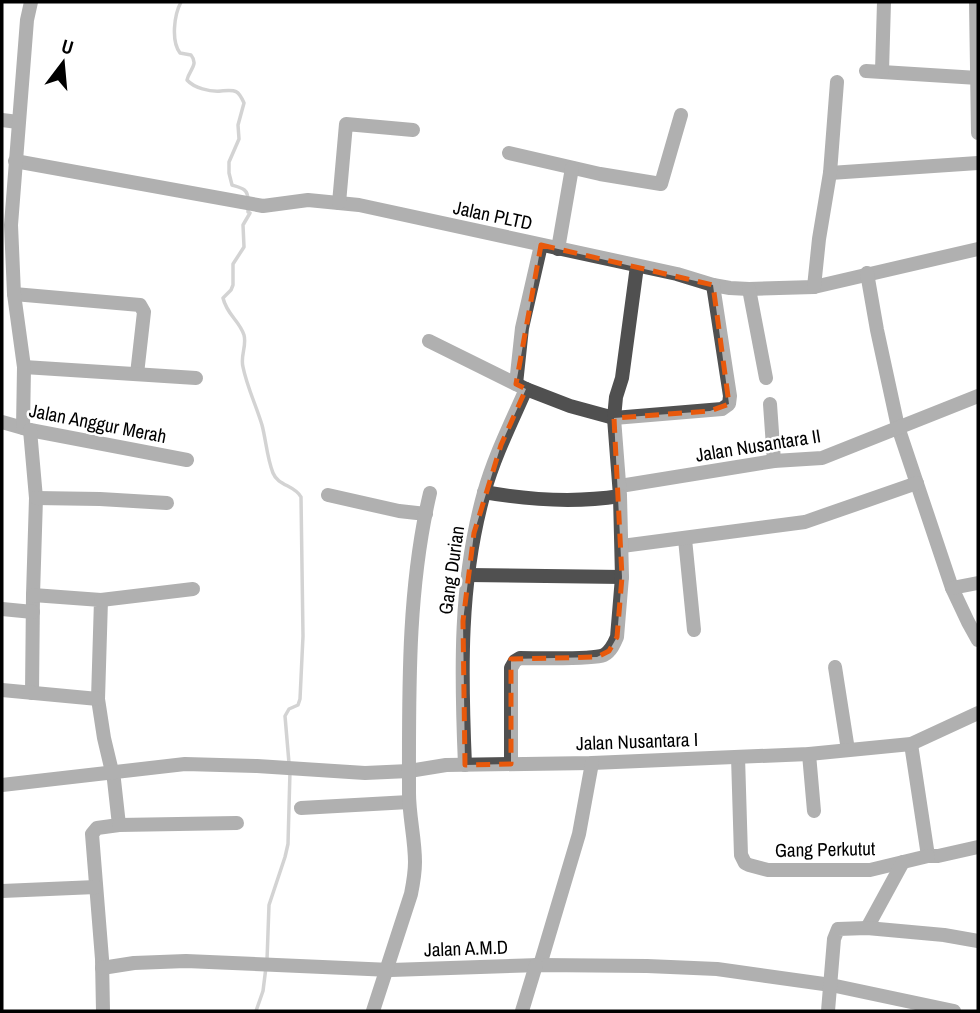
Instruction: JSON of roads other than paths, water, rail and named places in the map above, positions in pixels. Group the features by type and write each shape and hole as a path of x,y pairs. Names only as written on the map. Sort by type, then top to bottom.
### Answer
{"street":[{"path":"32,2 27,20 11,225 13,294 24,367 26,429 36,498 32,693"},
{"path":"882,71 884,2"},
{"path":"976,2 978,133"},
{"path":"866,71 978,78"},
{"path":"814,287 818,239 830,173 837,82"},
{"path":"509,153 600,174 661,184 681,115"},
{"path":"2,120 19,122"},
{"path":"339,203 346,124 413,130"},
{"name":"Jalan PLTD","path":"15,161 263,206 308,200 359,205 677,274 713,285 750,289 814,287 978,249"},
{"path":"830,173 978,163"},
{"path":"558,249 572,168"},
{"name":"Gang Durian","path":"465,765 463,621 474,533 484,492 521,386 522,328 541,245"},
{"path":"511,764 514,661 520,658 597,657 609,651 617,637 622,546 614,418 637,266"},
{"path":"867,273 898,427 953,588 978,640"},
{"path":"429,341 521,386 570,406 614,418 710,411 725,408 730,397 713,285"},
{"path":"750,289 766,378"},
{"path":"13,294 140,305 144,312 137,374"},
{"path":"24,367 196,378"},
{"name":"Jalan Nusantara II","path":"484,492 517,498 566,500 774,461 822,458 978,396"},
{"path":"770,404 774,461"},
{"name":"Jalan Anggur Merah","path":"2,422 187,460"},
{"path":"622,546 805,522 917,483"},
{"path":"373,1011 414,879 415,860 409,803 410,664 418,568 430,493"},
{"path":"328,495 399,511 426,514"},
{"path":"36,498 167,503"},
{"path":"685,539 694,630"},
{"path":"468,575 622,577"},
{"path":"953,588 978,583"},
{"path":"33,595 101,600 193,589"},
{"path":"101,600 98,699 119,825"},
{"path":"2,609 33,612"},
{"path":"835,667 848,750"},
{"path":"2,690 98,699"},
{"name":"Jalan Nusantara I","path":"2,785 185,764 365,774 446,765 592,763 809,754 911,744 978,713"},
{"path":"911,744 928,856"},
{"path":"809,754 814,811"},
{"name":"Gang Perkutut","path":"738,757 741,855 745,863 753,867 768,870 870,870 978,847"},
{"path":"513,1011 522,1011 538,965 579,834 592,763"},
{"path":"301,808 409,803"},
{"path":"103,1011 93,831 96,828 119,825 237,823"},
{"path":"867,928 903,862"},
{"path":"2,891 96,887"},
{"path":"828,1011 834,939 838,929 867,928 944,935 978,942"},
{"name":"Jalan A.M.D","path":"102,968 158,961 387,969 538,965 718,969 831,985 954,1011"}],"waterway":[{"path":"181,2 175,21 175,42 180,53 191,55 194,62 187,80 207,90 235,91 244,103 238,125 239,139 229,162 229,173 232,185 244,190 248,200"},
{"path":"248,208 250,213 243,225 244,247 233,264 231,290 223,298 244,335 243,367 262,425 273,473 279,481 295,490 301,497 303,636 300,699 298,705 289,709 285,716 289,763"},
{"path":"267,960 269,905 288,844 290,771"},
{"path":"256,1011 263,991 266,967"}]}
